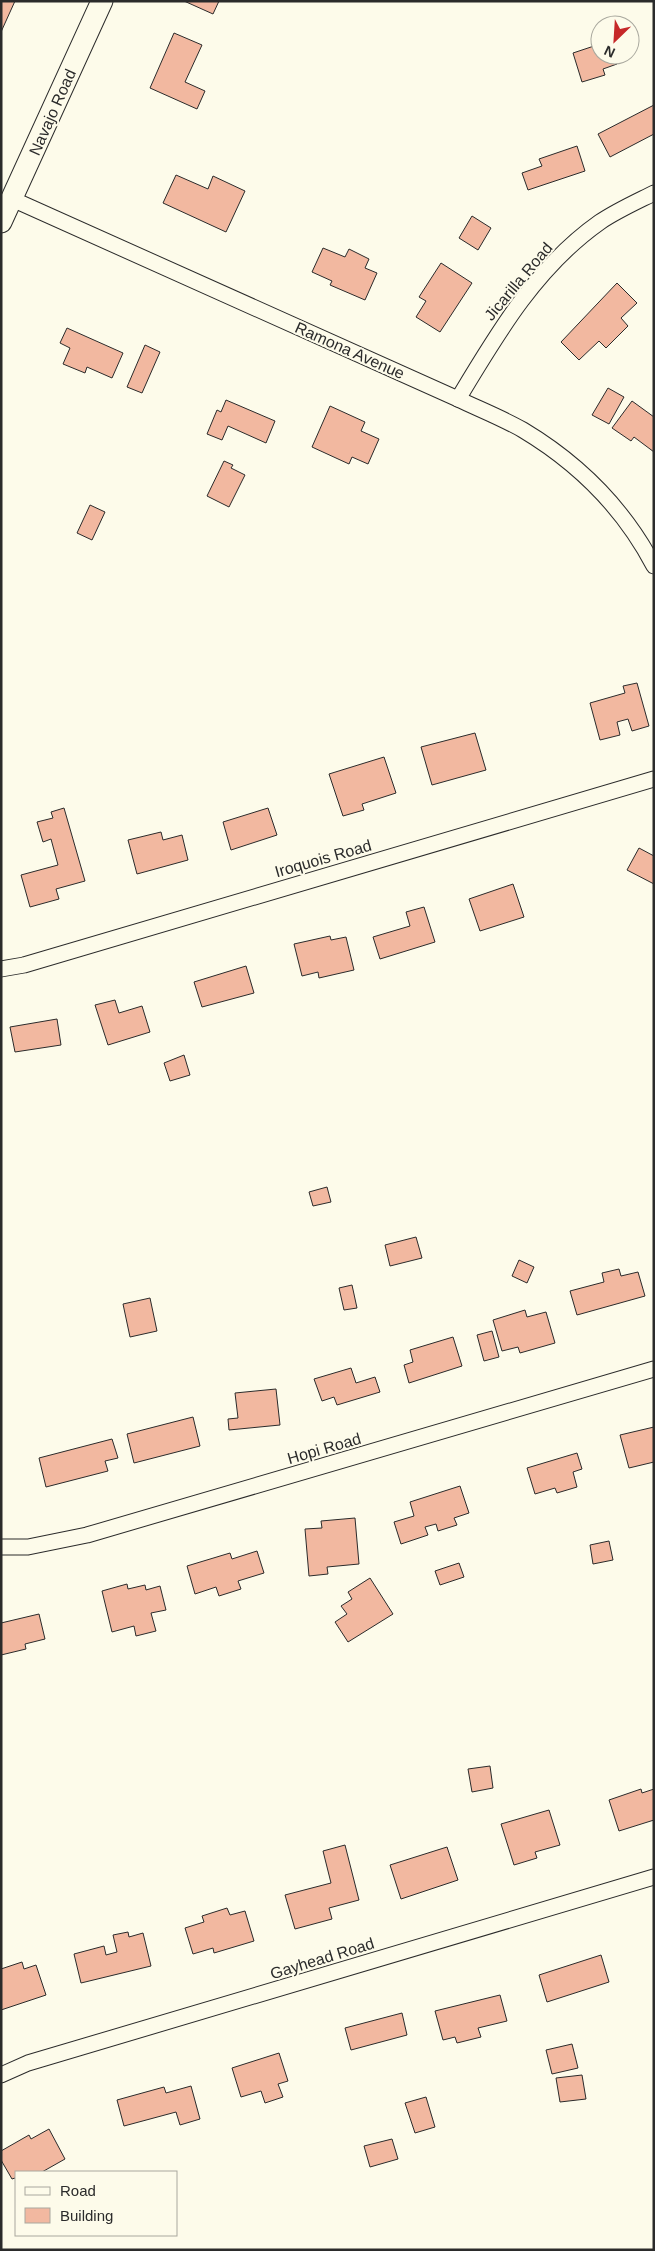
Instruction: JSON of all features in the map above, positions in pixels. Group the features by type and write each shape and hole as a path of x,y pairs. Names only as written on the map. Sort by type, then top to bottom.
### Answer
{"main road":[{"name":"Navajo Road","path":"1,222 6,197 102,1"}],"street":[{"name":"Jicarilla Road","path":"458,398 505,320 553,262 600,222 654,193"},
{"name":"Ramona Avenue","path":"6,197 458,398 522,430 573,465 612,504 654,566"},
{"name":"Iroquois Road","path":"1,969 24,965 654,779"},
{"name":"Hopi Road","path":"1,1547 28,1547 87,1535 654,1369"},
{"name":"Gayhead Road","path":"1,2075 28,2063 654,1877"}],"building":[{"path":"1,1 15,1 1,32"},
{"path":"184,1 219,1 213,14"},
{"path":"174,33 202,45 185,82 205,91 197,109 150,88"},
{"path":"590,47 590,65 614,65 603,69 605,75 582,82 573,53"},
{"path":"654,105 654,134 610,157 598,134"},
{"path":"577,146 585,171 528,190 522,173 542,166 539,159"},
{"path":"176,175 208,189 213,176 245,191 226,232 163,203"},
{"path":"472,216 491,228 478,250 459,238"},
{"path":"323,248 345,257 349,249 369,259 365,268 377,273 365,300 330,285 332,281 312,272"},
{"path":"441,263 472,283 440,332 416,317 426,301 419,297"},
{"path":"617,283 637,303 621,318 628,326 606,348 599,341 579,360 561,342"},
{"path":"67,328 123,353 112,378 87,367 85,373 63,364 70,348 60,343"},
{"path":"145,345 160,352 142,393 127,387"},
{"path":"608,388 624,397 609,424 592,415"},
{"path":"226,400 275,421 266,443 228,426 222,440 207,434 217,410 221,412"},
{"path":"632,401 654,417 654,452 634,437 631,441 612,428"},
{"path":"330,406 365,422 361,431 379,439 368,464 352,457 349,464 312,447"},
{"path":"224,461 233,465 231,468 245,475 229,507 207,496"},
{"path":"90,505 105,512 92,540 77,533"},
{"path":"637,683 649,726 632,731 628,719 617,722 620,735 600,740 590,703 625,693 623,686"},
{"path":"475,733 486,770 432,785 421,747"},
{"path":"384,757 396,793 362,804 364,810 343,816 329,774"},
{"path":"64,808 85,881 56,889 59,899 30,907 21,875 58,865 51,839 43,842 37,822 53,818 51,812"},
{"path":"268,808 277,835 231,850 223,822"},
{"path":"161,832 163,840 182,835 188,860 137,874 128,840"},
{"path":"639,848 654,856 654,884 627,870"},
{"path":"513,884 524,917 480,931 469,899"},
{"path":"424,907 435,942 380,959 373,937 410,926 406,912"},
{"path":"330,936 331,940 346,937 354,970 319,978 318,972 302,976 294,944"},
{"path":"246,966 254,993 202,1007 194,982"},
{"path":"115,1000 119,1013 142,1006 150,1032 108,1045 95,1005"},
{"path":"57,1019 61,1045 15,1052 10,1027"},
{"path":"184,1055 190,1075 170,1081 164,1063"},
{"path":"327,1187 331,1202 313,1206 309,1192"},
{"path":"416,1237 422,1258 390,1266 385,1245"},
{"path":"519,1260 534,1267 527,1283 512,1276"},
{"path":"619,1269 621,1276 638,1272 645,1296 577,1315 570,1291 604,1282 602,1273"},
{"path":"352,1285 357,1308 344,1310 339,1288"},
{"path":"150,1298 157,1331 130,1337 123,1304"},
{"path":"525,1310 527,1317 546,1312 555,1343 520,1353 518,1347 502,1351 493,1320"},
{"path":"492,1331 499,1357 484,1361 477,1335"},
{"path":"453,1337 462,1366 409,1383 404,1365 413,1362 410,1350"},
{"path":"351,1368 356,1383 375,1377 380,1392 337,1405 334,1397 322,1401 314,1379"},
{"path":"276,1389 280,1425 229,1430 228,1419 238,1418 235,1393"},
{"path":"193,1417 200,1446 134,1463 127,1434"},
{"path":"654,1427 654,1462 629,1468 620,1435"},
{"path":"112,1439 118,1458 105,1461 108,1471 46,1487 39,1458"},
{"path":"577,1453 582,1469 573,1472 577,1487 557,1493 555,1488 535,1494 527,1468"},
{"path":"460,1486 469,1513 454,1518 457,1525 438,1531 436,1524 425,1527 428,1535 401,1544 394,1522 414,1516 410,1502"},
{"path":"355,1518 359,1564 327,1567 328,1574 309,1576 305,1529 322,1528 321,1521"},
{"path":"609,1541 613,1560 593,1564 590,1545"},
{"path":"257,1551 264,1573 238,1581 241,1589 219,1596 216,1587 195,1594 187,1566 230,1553 232,1559"},
{"path":"459,1563 464,1577 440,1585 435,1571"},
{"path":"370,1578 393,1614 348,1642 335,1622 347,1614 341,1606 352,1599 348,1592"},
{"path":"127,1584 128,1589 145,1585 146,1590 160,1586 166,1610 151,1613 156,1631 136,1636 134,1626 112,1632 102,1591"},
{"path":"39,1614 45,1639 25,1644 26,1649 1,1655 1,1623"},
{"path":"490,1766 493,1788 472,1792 468,1769"},
{"path":"641,1789 642,1793 654,1789 654,1820 619,1831 609,1800"},
{"path":"549,1810 560,1845 535,1852 537,1858 514,1865 501,1824"},
{"path":"345,1845 359,1900 329,1908 332,1919 295,1929 285,1895 331,1883 323,1851"},
{"path":"447,1847 458,1880 401,1899 390,1865"},
{"path":"227,1908 230,1915 245,1911 254,1941 214,1953 213,1948 193,1954 185,1928 204,1922 202,1916"},
{"path":"128,1932 129,1937 143,1933 151,1966 81,1983 74,1954 104,1946 106,1955 117,1952 113,1935"},
{"path":"601,1955 609,1982 547,2002 539,1975"},
{"path":"22,1962 24,1969 36,1965 46,1995 1,2010 1,1969"},
{"path":"500,1995 507,2021 478,2028 481,2037 457,2043 455,2037 443,2040 435,2011"},
{"path":"402,2013 407,2035 351,2050 345,2028"},
{"path":"572,2044 578,2068 552,2074 546,2050"},
{"path":"279,2053 288,2081 278,2084 283,2097 265,2103 261,2091 241,2097 232,2068"},
{"path":"582,2075 586,2099 560,2102 556,2078"},
{"path":"191,2086 200,2119 180,2125 176,2112 124,2126 117,2100 164,2087 166,2093"},
{"path":"426,2097 435,2127 415,2133 405,2103"},
{"path":"49,2129 65,2159 44,2171 15,2171 15,2178 12,2179 1,2160 1,2151 29,2135 31,2139"},
{"path":"392,2139 398,2159 370,2167 364,2146"}]}
